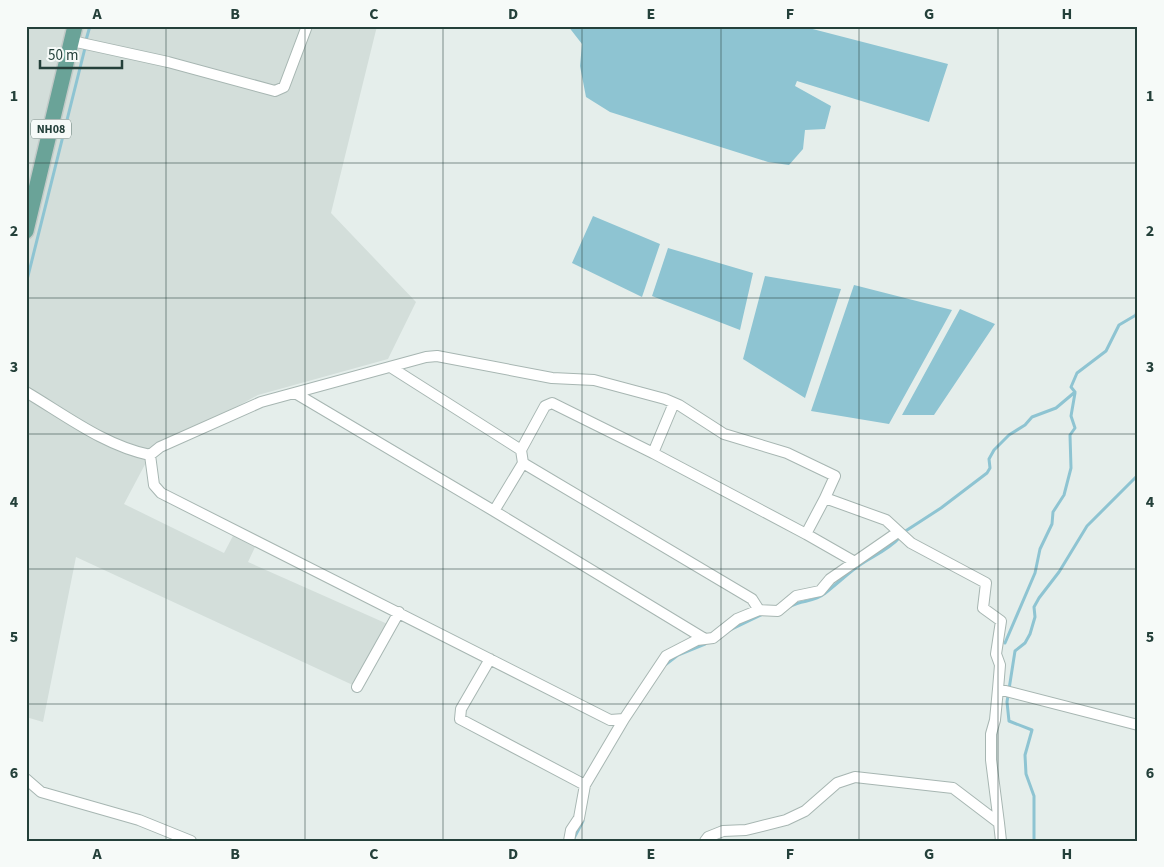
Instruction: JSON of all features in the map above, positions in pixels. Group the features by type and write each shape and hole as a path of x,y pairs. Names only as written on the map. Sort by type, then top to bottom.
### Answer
{"main road":[{"name":"NH08","path":"26,231 73,33"}],"street":[{"path":"73,33 168,62 275,91 284,87 307,26"},
{"path":"26,392 129,451 150,455 160,447 261,402 392,368 410,360 437,356 552,378 594,380 674,403 724,434 787,453 835,476 806,534"},
{"path":"392,368 521,450"},
{"path":"295,393 494,510 705,639"},
{"path":"494,510 522,463 521,450 545,406 552,403 654,453 855,562"},
{"path":"654,453 674,403"},
{"path":"150,455 154,485 162,493 610,720 624,719"},
{"path":"522,463 752,599 759,610"},
{"path":"825,498 886,520 911,543 986,583 982,608 1001,621 996,654 1005,691 991,734 991,760 1001,841"},
{"path":"569,841 571,830 579,818 585,785 624,719 666,656 697,640 713,638 737,619 759,610 778,611 796,596 820,590 830,579 898,532"},
{"path":"357,687 399,612"},
{"path":"490,659 461,709 460,719 585,785"},
{"path":"1005,691 1138,725"},
{"path":"705,841 708,837 723,831 746,830 786,820 805,811 837,783 855,777 953,788 999,823"},
{"path":"26,779 41,792 139,820 191,841"}],"shaded area":[{"path":"26,26 377,26 331,213 416,302 388,359 258,395 150,455 124,504 224,553 234,534 256,545 248,562 392,626 357,687 76,557 43,722 26,717"}],"water":[{"path":"568,26 801,26 948,64 929,122 797,81 795,86 831,106 825,129 805,130 803,149 789,165 768,162 610,112 586,97 580,66 582,44"},
{"path":"593,216 660,244 642,297 572,263"},
{"path":"668,248 753,273 740,330 652,296"},
{"path":"765,276 841,289 805,398 743,359"},
{"path":"854,285 952,310 889,424 811,411"},
{"path":"960,309 995,324 934,415 902,415"}],"waterway":[{"path":"86,40 90,26"},
{"path":"26,284 85,48"},
{"path":"904,532 941,508 987,473 990,468 989,459 994,450 1009,435 1025,425 1032,417 1056,408 1075,392 1071,387 1077,373 1106,351 1119,325 1136,315 1138,304"},
{"path":"1005,643 1035,573 1040,549 1052,524 1053,512 1064,495 1071,468 1070,435 1075,428 1071,416 1075,393"},
{"path":"1034,841 1034,796 1026,774 1025,755 1032,730 1009,721 1007,702 1015,651 1025,643 1030,634 1035,617 1034,607 1039,598 1059,572 1087,526 1138,475"},
{"path":"791,606 820,597 900,537"},
{"path":"730,630 761,615"},
{"path":"665,665 678,655 705,644"},
{"path":"573,840 583,821"}]}
